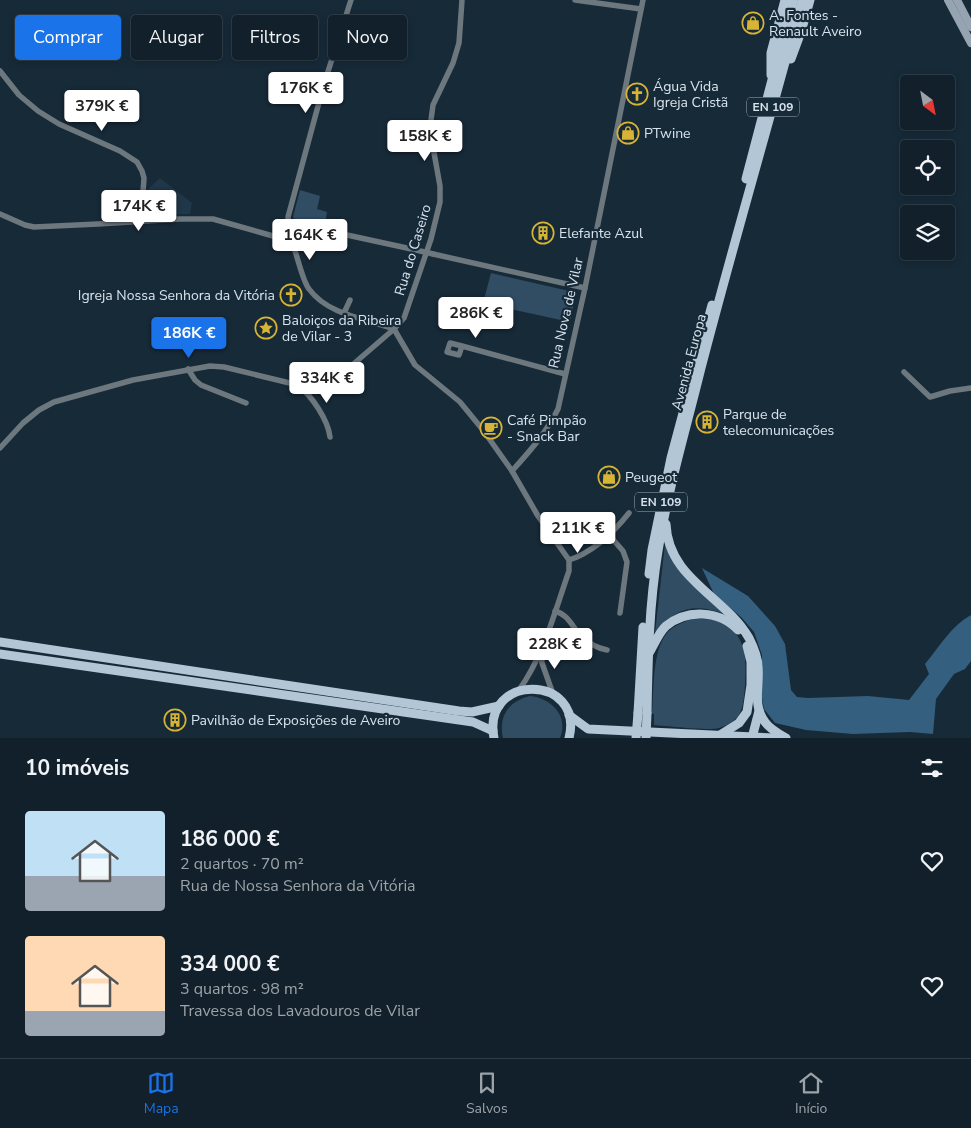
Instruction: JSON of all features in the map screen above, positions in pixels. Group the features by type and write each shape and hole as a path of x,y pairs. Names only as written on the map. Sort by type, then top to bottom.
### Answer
{"main road":[{"path":"771,84 771,53 785,0"},
{"name":"Avenida Europa","path":"636,738 642,713 649,626 658,551 672,482 732,250 783,70 792,21 793,0"},
{"name":"Avenida Europa","path":"646,738 642,713 647,589 663,493 695,364 771,84 792,21 802,0"},
{"path":"783,70 792,57 810,0"},
{"path":"948,0 971,43"},
{"path":"957,0 971,27"},
{"path":"679,453 666,526 668,540 674,557 681,568 742,627 752,644 758,664 756,701 759,711 765,723 786,738"},
{"path":"648,656 664,627 680,617 694,613 720,618 737,628 746,642 751,662 751,685 747,712 739,723 720,735"},
{"path":"0,642 459,711 472,712 499,706"},
{"path":"0,654 473,722 494,735 495,714 499,706 511,694 519,690 537,688 553,694 560,700 569,714 571,723 569,738"},
{"path":"753,737 759,711"},
{"path":"569,714 588,728 774,738"}],"street":[{"path":"0,214 34,227 180,218 213,219 274,236 284,235 289,230 288,217 327,76 351,0"},
{"name":"Rua do Caseiro","path":"298,385 323,382 343,373 404,318 431,239 440,202 440,186 431,136 431,120 433,105 453,63 459,43 462,0"},
{"path":"575,0 641,8"},
{"name":"Rua Nova de Vilar","path":"512,471 540,440 550,426 558,409 585,288 643,0"},
{"path":"0,71 19,96 38,112 137,162 144,178 141,221"},
{"path":"289,230 296,235"},
{"path":"519,690 531,674 541,650 569,571 569,560 543,523 512,471 483,430 460,402 415,366 394,329 344,313 320,300 308,287 292,242 296,235 309,231 324,230 585,288"},
{"path":"284,235 286,241 292,242"},
{"path":"344,313 350,300"},
{"path":"462,346 565,374"},
{"path":"0,448 23,423 39,410 54,402 133,380 200,367 224,367 298,385 310,397 329,429 330,437"},
{"path":"188,369 201,385 246,402"},
{"path":"904,372 930,397 950,391 971,388"},
{"path":"569,560 590,550 609,535 629,513"},
{"path":"609,535 624,551 627,562 620,613"},
{"path":"555,611 561,612 570,620 581,636 592,644 606,650"},
{"path":"541,650 542,663 553,694"}],"shaded area":[{"path":"160,178 192,203 190,214 145,215 145,192"},
{"path":"300,190 320,196 317,209 327,212 325,225 302,224 295,220 293,217"},
{"path":"491,273 569,291 575,297 570,322 483,303"},
{"path":"665,544 672,559 688,581 725,614 695,608 686,610 670,618 655,633"},
{"path":"702,568 748,596 775,626 785,644 791,690 797,697 868,696 909,700 929,674 925,664 957,625 971,615 971,661 965,669 954,674 936,699 933,734 910,732 853,734 806,730 775,723 764,709 762,698 762,655 754,632 741,617 714,594"},
{"path":"691,619 724,623 735,632 742,646 746,670 744,700 739,716 719,728 698,729 654,725 654,714 652,713 656,660 662,641 669,631"},
{"path":"530,696 545,700 556,709 562,722 560,738 503,738 502,723 507,711 516,702"}],"place":[{"name":"A. Fontes - Renault Aveiro","path":"753,23"},
{"name":"Água Vida Igreja Cristã","path":"637,94"},
{"name":"PTwine","path":"628,133"},
{"name":"Elefante Azul","path":"543,233"},
{"name":"Igreja Nossa Senhora da Vitória","path":"291,295"},
{"name":"Baloiços da Ribeira de Vilar - 3","path":"266,328"},
{"name":"Parque de telecomunicações","path":"707,422"},
{"name":"Café Pimpão - Snack Bar","path":"491,428"},
{"name":"Peugeot","path":"609,477"},
{"name":"Pavilhão de Exposições de Aveiro","path":"175,720"}]}
